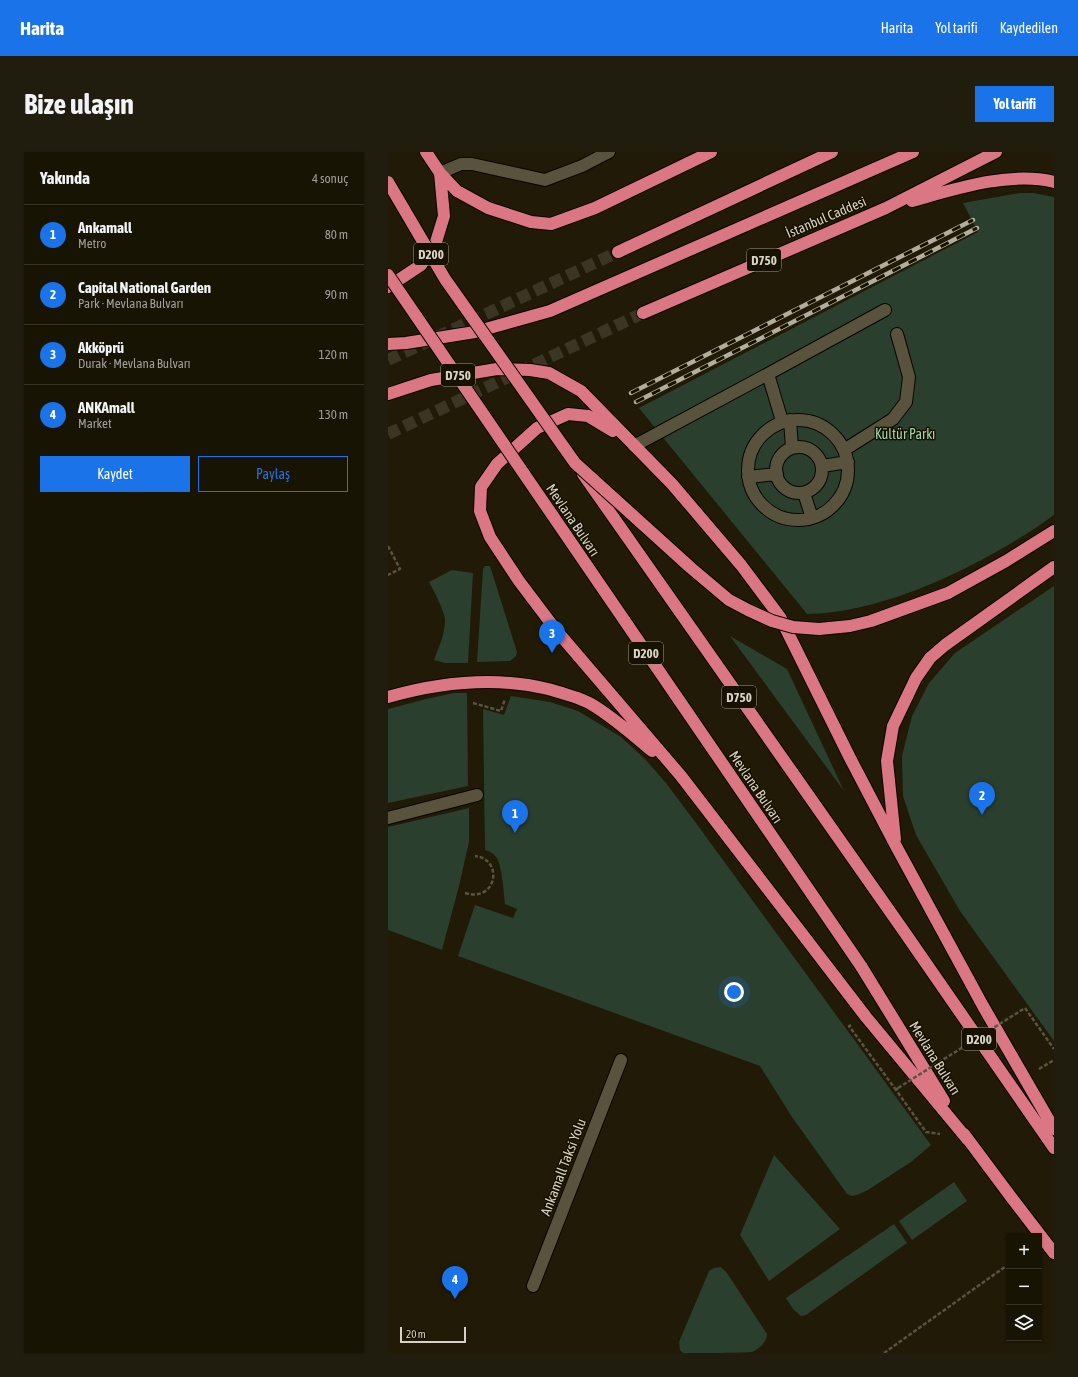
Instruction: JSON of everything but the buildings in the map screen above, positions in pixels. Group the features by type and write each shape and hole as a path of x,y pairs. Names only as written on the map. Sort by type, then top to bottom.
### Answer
{"highway":[{"path":"426,152 440,173 457,191 488,208 531,222 551,224 595,208 711,152"},
{"path":"618,252 832,152"},
{"path":"388,344 406,343 475,332 550,311 913,152"},
{"name":"İstanbul Caddesi","path":"642,313 886,208 996,152"},
{"path":"388,287 422,265 436,242 444,216 440,173"},
{"path":"886,208 978,184 1014,179 1035,179 1054,182"},
{"name":"D200","path":"388,182 446,279 575,463"},
{"name":"Mevlana Bulvarı","path":"388,275 861,966 968,1140 1054,1253"},
{"name":"D750","path":"388,394 431,380 497,369 530,370 549,373 581,391 672,484 741,565 780,617 850,758 896,846"},
{"path":"634,446 588,416 568,414 536,428 497,464 481,487 480,511 490,537 519,581 556,630 681,776 866,1016 968,1140"},
{"path":"575,463 729,600 772,621 793,627 819,629 850,626 871,621 948,593 1006,561 1054,531"},
{"name":"D750","path":"575,463 903,930"},
{"path":"1054,567 945,644 930,658 916,678 893,726 887,761 896,846 983,1006 1054,1129"},
{"path":"388,697 434,685 480,682 510,682 527,684 562,693 590,703 611,717 681,776"},
{"name":"D200","path":"903,930 1054,1148"}],"street":[{"path":"440,173 461,164 472,164 545,180 582,166 609,152"},
{"path":"634,446 885,310"},
{"path":"844,450 893,419 906,402 909,377 897,334"},
{"path":"768,374 786,421 792,448"},
{"path":"804,419 815,422 833,433 844,450 848,462 848,472 843,493 829,510 812,518 798,520 786,519 775,515 765,508 751,489 747,466 750,454 755,443 762,434 772,426 786,421 804,419"},
{"path":"800,446 814,451 819,457 822,466 823,471 817,485 804,493 789,491 783,486 777,474 777,465 780,457 792,448 800,446"},
{"path":"822,466 848,462"},
{"path":"748,477 777,474"},
{"path":"804,493 812,518"},
{"path":"388,818 477,795"},
{"name":"Ankamall Taksi Yolu","path":"533,1286 620,1060"}],"path":[{"path":"388,546 400,569 388,575"},
{"path":"473,703 501,711 510,682"},
{"path":"465,893 476,895 482,894 488,890 494,879 491,866 482,858 475,856"},
{"path":"897,1089 1025,1008 1054,1050"},
{"path":"849,1026 897,1089 926,1132"},
{"path":"884,1353 1006,1266"}],"green space":[{"name":"Kültür Parkı","path":"1020,193 1033,193 1054,197 1054,515 1000,550 969,567 936,582 903,595 870,605 838,612 807,614 639,408 978,232 963,203"},
{"path":"485,566 490,566 517,652 516,656 510,661 477,662 483,569"},
{"path":"452,570 473,573 468,663 445,663 434,660 443,635 445,620 441,606 429,582"},
{"path":"1054,586 1054,1041 960,911 916,835 903,796 902,756 912,716 929,683 955,653"},
{"path":"730,636 787,669 844,791"},
{"path":"454,693 467,693 468,786 388,803 388,709"},
{"path":"511,696 550,702 578,711 621,737 645,759 666,783 696,823 931,1145 911,1162 868,1190 852,1196 847,1194 792,1117 760,1066 458,956 475,905 513,918 517,909 505,904 500,866 494,854 485,850 483,709 504,715"},
{"path":"469,808 469,842 442,950 388,930 388,827"},
{"path":"774,1155 840,1229 769,1281 740,1235"},
{"path":"954,1182 967,1201 912,1240 899,1221"},
{"path":"894,1224 907,1243 806,1315 801,1316 793,1309 786,1298"},
{"path":"721,1267 727,1273 767,1334 766,1340 760,1347 752,1352 683,1353 680,1350 679,1342 709,1271 714,1268"}],"tunnel":[{"path":"388,360 618,252"},
{"path":"388,434 643,313"}],"railway":[{"path":"631,393 973,220"},
{"path":"636,402 977,228"}],"place":[{"name":"Akköprü","path":"552,653"},
{"name":"Capital National Garden","path":"982,815"},
{"name":"Ankamall","path":"515,833"},
{"name":"ANKAmall","path":"455,1299"}]}
